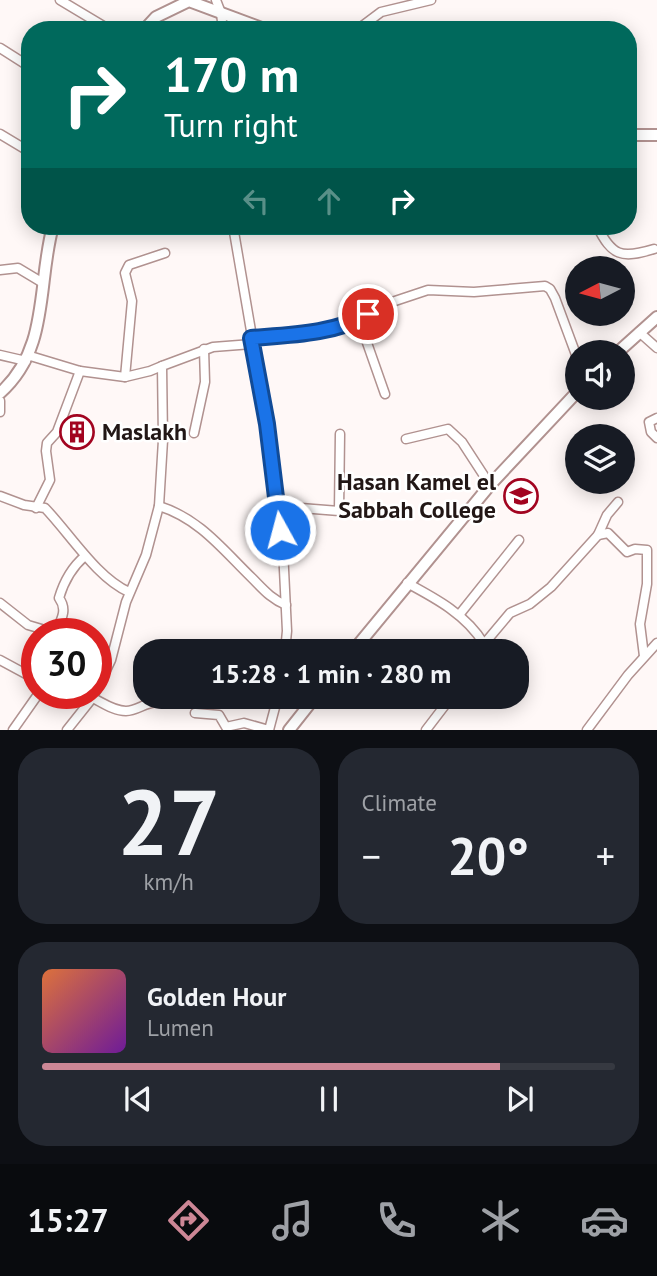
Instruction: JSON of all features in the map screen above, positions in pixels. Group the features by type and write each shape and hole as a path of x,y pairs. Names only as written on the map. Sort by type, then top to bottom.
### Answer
{"main road":[{"path":"152,21 188,0 243,21"},
{"path":"637,135 657,135"},
{"path":"0,393 18,375 39,323 51,235"},
{"path":"631,340 657,317"},
{"path":"363,639 490,485 565,405"},
{"path":"289,730 306,709"}],"street":[{"path":"60,0 95,21"},
{"path":"216,0 222,21"},
{"path":"369,21 381,12 431,0"},
{"path":"0,48 21,61"},
{"path":"0,134 21,147"},
{"path":"234,235 267,424 285,569 286,639"},
{"path":"602,235 608,248 619,253 630,254 654,249"},
{"path":"125,377 132,301 125,273 129,265 165,253"},
{"path":"0,270 18,268 43,283"},
{"path":"0,355 26,358 80,372 125,377 150,372 204,349 316,331 359,320 386,304 428,290 474,292 524,286 545,286 550,289 571,340"},
{"path":"359,320 385,394"},
{"path":"639,332 657,348"},
{"path":"194,433 205,382 204,349"},
{"path":"112,656 129,593 146,555 159,506 163,440 162,366"},
{"path":"36,508 51,480 47,443 57,432 80,372"},
{"path":"0,401 0,412"},
{"path":"657,418 649,422 651,432 657,438"},
{"path":"406,439 447,429 462,442 490,485"},
{"path":"277,510 301,508 339,511 340,434"},
{"path":"0,496 36,508 45,508 85,556 114,584 129,593"},
{"path":"489,639 510,613 530,604 559,579 597,535 607,515 618,502"},
{"path":"159,506 186,516 206,530 265,593 286,605"},
{"path":"597,535 608,533 627,552 647,550 647,584 640,624 644,656"},
{"path":"459,615 519,540"},
{"path":"0,603 28,625 55,634 64,611 64,603 59,597 61,590 71,570 85,556"},
{"path":"407,583 459,615 479,634 481,639"},
{"path":"578,730 581,726 588,728 615,691 657,643"},
{"path":"0,660 21,671"},
{"path":"112,707 126,711 137,709"},
{"path":"13,730 27,709"},
{"path":"67,730 83,709"},
{"path":"195,713 219,715 226,727 244,723 269,730 275,709"},
{"path":"426,730 442,709"}],"place":[{"name":"Maslakh","path":"77,432"},
{"name":"Hasan Kamel el Sabbah College","path":"521,496"}],"route":[{"path":"280,530 267,424 251,338 316,331 359,320 368,314"}]}
